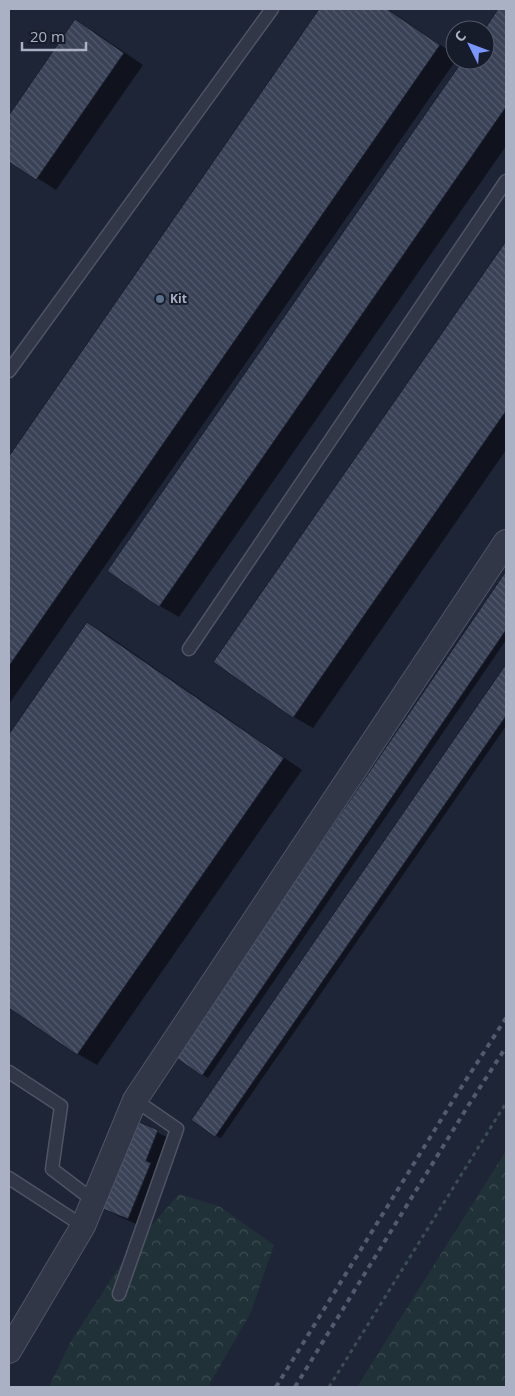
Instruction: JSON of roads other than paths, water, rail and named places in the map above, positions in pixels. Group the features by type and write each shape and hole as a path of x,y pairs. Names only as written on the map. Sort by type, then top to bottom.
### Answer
{"street":[{"path":"9,1351 83,1226 135,1100 506,542"}],"lane":[{"path":"9,371 272,9"},
{"path":"189,649 506,181"},
{"path":"9,1072 61,1106 52,1169 94,1201"},
{"path":"119,1294 177,1129 135,1100"},
{"path":"9,1178 83,1226"}],"railway":[{"path":"276,1387 506,1018"},
{"path":"295,1387 506,1047"}],"place":[{"name":"Kit","path":"160,299"}]}
